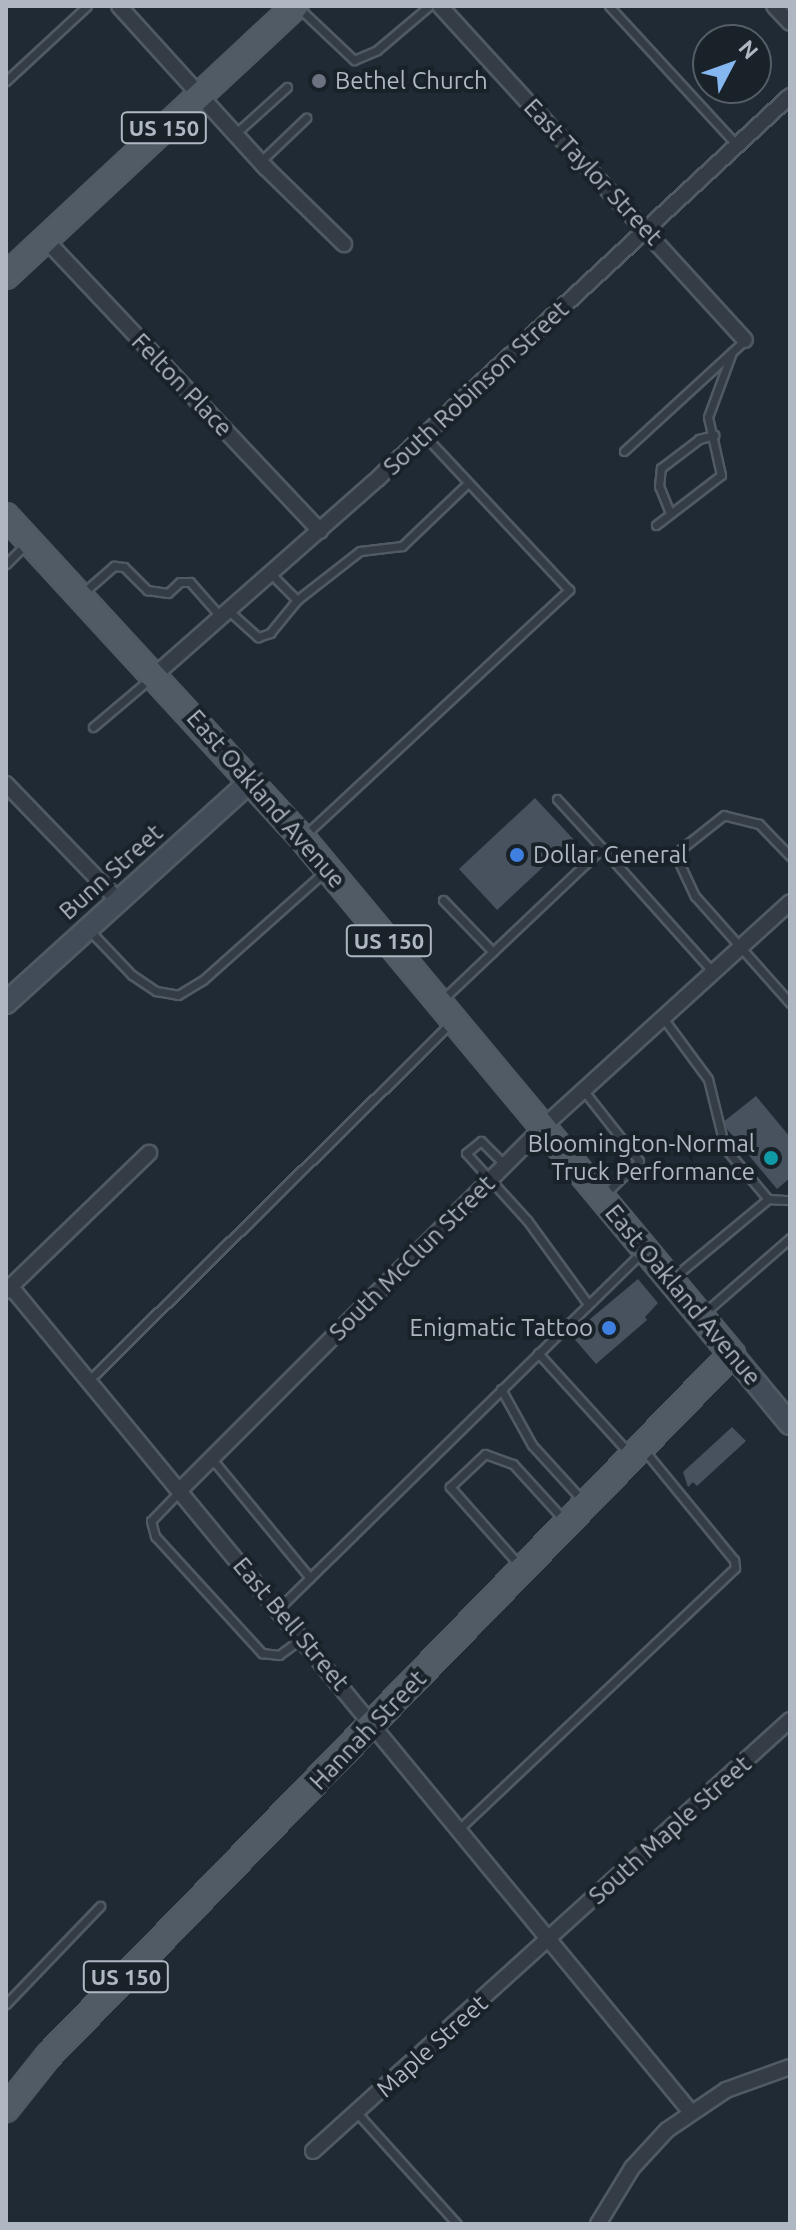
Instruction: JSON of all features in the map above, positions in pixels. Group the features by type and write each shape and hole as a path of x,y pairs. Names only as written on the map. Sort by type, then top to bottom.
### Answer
{"main road":[{"name":"US 150","path":"6,276 297,6"},
{"name":"East Oakland Avenue","path":"6,516 252,780 732,1354"},
{"name":"Hannah Street","path":"6,2109 49,2055 569,1525 732,1354"}],"street":[{"path":"119,6 260,162 344,244"},
{"name":"East Taylor Street","path":"440,6 745,340"},
{"path":"774,6 790,23"},
{"name":"South Robinson Street","path":"156,674 320,531 790,96"},
{"name":"Felton Place","path":"45,239 320,531"},
{"name":"Bunn Street","path":"6,1003 252,780"},
{"path":"6,784 118,900"},
{"name":"South McClun Street","path":"180,1490 543,1127 790,902"},
{"path":"8,1289 149,1153"},
{"name":"East Bell Street","path":"8,1289 89,1380 690,2111"},
{"name":"East Oakland Avenue","path":"732,1354 790,1424"},
{"name":"South Maple Street","path":"549,1939 790,1720"},
{"name":"Maple Street","path":"313,2151 358,2114 549,1939"},
{"path":"598,2224 632,2168 690,2111 746,2081 790,2067"}],"lane":[{"path":"6,81 87,6"},
{"path":"297,6 354,60 377,50 429,6"},
{"path":"609,6 737,145"},
{"path":"235,134 287,87"},
{"path":"260,162 306,118"},
{"path":"624,451 745,340"},
{"path":"656,525 721,475 708,417 732,352"},
{"path":"302,838 569,590 424,435"},
{"path":"670,513 659,486 661,468 699,439 714,435"},
{"path":"81,595 119,566 147,590 168,593 180,582 190,582 226,615 258,637 270,633 297,600 360,551 402,546 468,483"},
{"path":"6,564 30,541"},
{"path":"271,574 297,600"},
{"path":"93,727 156,674"},
{"path":"557,799 713,972"},
{"path":"790,856 759,824 724,815 680,850 678,860 695,896 790,1003"},
{"path":"89,1380 448,1011 493,952 602,848"},
{"path":"88,928 132,975 156,991 178,995 203,980 328,869"},
{"path":"443,900 493,952"},
{"path":"663,1018 708,1079 725,1148 768,1199"},
{"path":"583,1090 639,1161 602,1197"},
{"path":"505,1165 481,1141 476,1142 465,1155 527,1220 588,1304"},
{"path":"671,1280 768,1199 790,1200"},
{"path":"702,1316 790,1238"},
{"path":"278,1609 645,1248"},
{"path":"459,1829 735,1568 734,1560 638,1453 538,1353"},
{"path":"501,1389 532,1445 587,1505"},
{"path":"524,1571 450,1487 485,1454 513,1464 569,1525"},
{"path":"212,1458 310,1578"},
{"path":"180,1490 151,1521 155,1536 262,1653 279,1655 302,1638"},
{"path":"6,2004 100,1906"},
{"path":"358,2114 457,2224"}],"building":[{"name":"Dollar General","path":"535,798 573,839 497,910 459,869"},
{"name":"Bloomington-Normal Truck Performance","path":"756,1096 790,1137 790,1178 777,1189 722,1123"},
{"name":"Enigmatic Tattoo","path":"638,1279 658,1303 645,1317 647,1320 596,1364 571,1335"},
{"path":"732,1427 746,1441 697,1486 693,1482 688,1487 683,1472"}],"place":[{"name":"Bethel Church","path":"319,81"},
{"name":"Dollar General","path":"517,855"},
{"name":"Bloomington-Normal Truck Performance","path":"771,1158"},
{"name":"Enigmatic Tattoo","path":"609,1328"}]}
